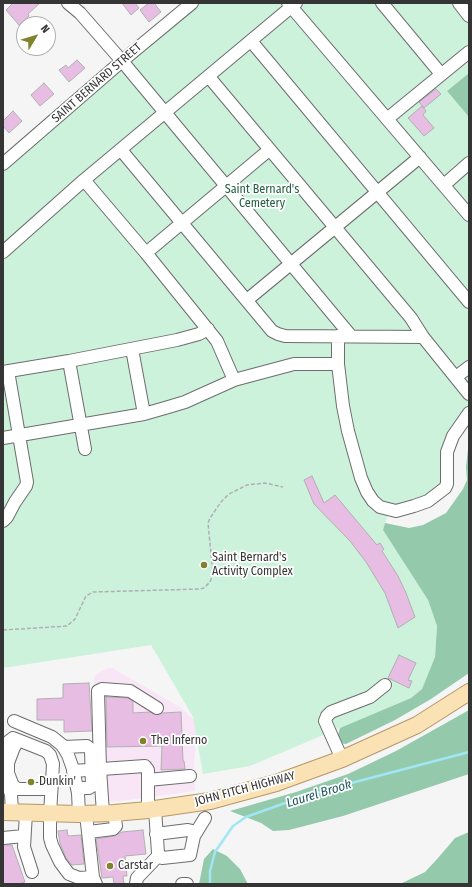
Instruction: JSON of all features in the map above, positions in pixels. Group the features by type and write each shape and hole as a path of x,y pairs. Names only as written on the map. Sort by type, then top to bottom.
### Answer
{"main road":[{"name":"JOHN FITCH HIGHWAY","path":"13,812 50,814 109,813 210,801 276,783 342,759 417,725 469,692"}],"street":[{"path":"68,3 80,13 122,61 351,336"},
{"name":"SAINT BERNARD STREET","path":"3,164 122,61 177,8 192,3"},
{"path":"382,3 441,74"},
{"path":"458,3 469,16"},
{"path":"3,252 84,180 209,77 292,4 469,215"},
{"path":"251,41 469,302"},
{"path":"387,118 469,52"},
{"path":"209,77 411,318 423,337 469,394"},
{"path":"121,150 272,331 285,336 423,337"},
{"path":"146,253 269,150"},
{"path":"246,300 420,157"},
{"path":"444,185 469,163"},
{"path":"84,180 208,329 219,344 227,367 234,380"},
{"path":"3,521 26,486 27,479 5,372 177,340 199,334 208,329"},
{"path":"338,336 338,364 343,406 354,454 367,492 373,501 380,507 396,511 414,506 428,500 445,488 447,484 446,462 448,448 453,436 469,413"},
{"path":"132,349 144,414"},
{"path":"69,361 85,448"},
{"path":"3,438 144,414 185,402 234,380 294,364 338,364"},
{"path":"456,377 469,367"},
{"path":"342,759 325,721 327,716 331,712 370,697 385,685"},
{"path":"77,788 91,787 96,769 98,691 102,689 130,690 157,708"},
{"path":"3,754 12,738 48,752 52,758 50,842 65,870 73,876 79,878 95,880 89,832 82,814 68,755 63,747 52,737 14,721"},
{"path":"51,792 15,788 8,772 8,763 14,747 17,745 22,745 48,758 52,762 52,768"},
{"path":"63,747 86,746 89,748 109,813 116,824 114,829 89,832"},
{"path":"73,771 145,766 148,770 158,853 162,858 190,855 194,836 205,818"},
{"path":"3,775 10,793 13,812 24,836 25,852 32,872"},
{"path":"148,780 190,776"},
{"path":"10,793 51,792"},
{"path":"156,834 188,830 196,832"},
{"path":"3,838 24,836"},
{"path":"136,884 137,878 160,855"},
{"path":"182,884 187,884"}],"path":[{"path":"3,630 67,626 75,619 86,596 93,592 204,588 210,582 213,574 208,523 220,502 229,494 247,485 265,483 283,487"}],"shaded area":[{"path":"108,668 112,668 180,707 194,720 196,733 194,765 195,791 120,801 99,802 96,769 94,677 98,673"}],"green space":[{"name":"Saint Bernard's Cemetery","path":"192,3 469,3 469,73 447,91 469,117 469,413 453,436 445,488 389,510 383,530 428,600 437,626 435,657 422,689 411,698 250,766 203,774 193,717 151,645 3,668 3,164"},
{"path":"469,73 469,117 447,91"},
{"path":"469,440 469,673 431,699 395,720 346,744 339,743 337,738 340,728 411,698 422,689 435,657 437,626 428,600 383,530 385,523 409,528 423,525 446,513 463,489 467,480 466,467"},
{"path":"469,710 469,774 343,816 289,830 273,831 261,823 230,811 296,792 348,774 396,751"},
{"path":"469,832 469,884 400,884 425,872 455,838"},
{"path":"213,849 227,856 240,869 248,884 199,884 204,859"}],"building":[{"path":"13,3 40,3 28,14 29,16 16,16 16,22 6,10"},
{"path":"122,3 135,3 139,8 131,15"},
{"path":"149,3 154,3 161,12 149,22 140,10"},
{"path":"77,60 85,68 69,82 59,70 66,65 68,68"},
{"path":"44,83 54,94 40,106 31,95"},
{"path":"436,89 441,94 424,108 419,102"},
{"path":"422,106 426,111 423,115 434,128 424,136 408,118"},
{"path":"13,111 22,121 9,133 3,126 3,121"},
{"path":"312,476 324,503 335,495 377,545 380,543 384,549 382,551 398,576 415,617 398,628 385,593 366,562 350,541 314,504 304,480"},
{"path":"399,655 416,663 408,680 412,681 409,688 388,678"},
{"path":"89,683 92,731 64,732 64,720 37,720 37,699 63,698 63,684"},
{"path":"106,697 128,698 133,702 133,713 150,712 157,715 162,713 181,712 183,761 185,769 161,770 162,746 107,747"},
{"path":"67,830 68,836 81,835 84,864 72,865 66,858 60,843 58,831"},
{"name":"Carstar","path":"143,830 146,854 125,856 127,876 123,876 124,884 114,884 113,877 102,878 96,839 114,836 122,832"},
{"path":"3,845 12,845 25,882 19,884 3,884"}],"waterway":[{"name":"Laurel Brook","path":"210,884 210,871 215,852 233,826 246,817 340,786 469,752"}],"place":[{"name":"Saint Bernard's Activity Complex","path":"204,565"},
{"name":"The Inferno","path":"143,741"},
{"name":"Dunkin'","path":"31,782"},
{"name":"Carstar","path":"110,866"}]}
